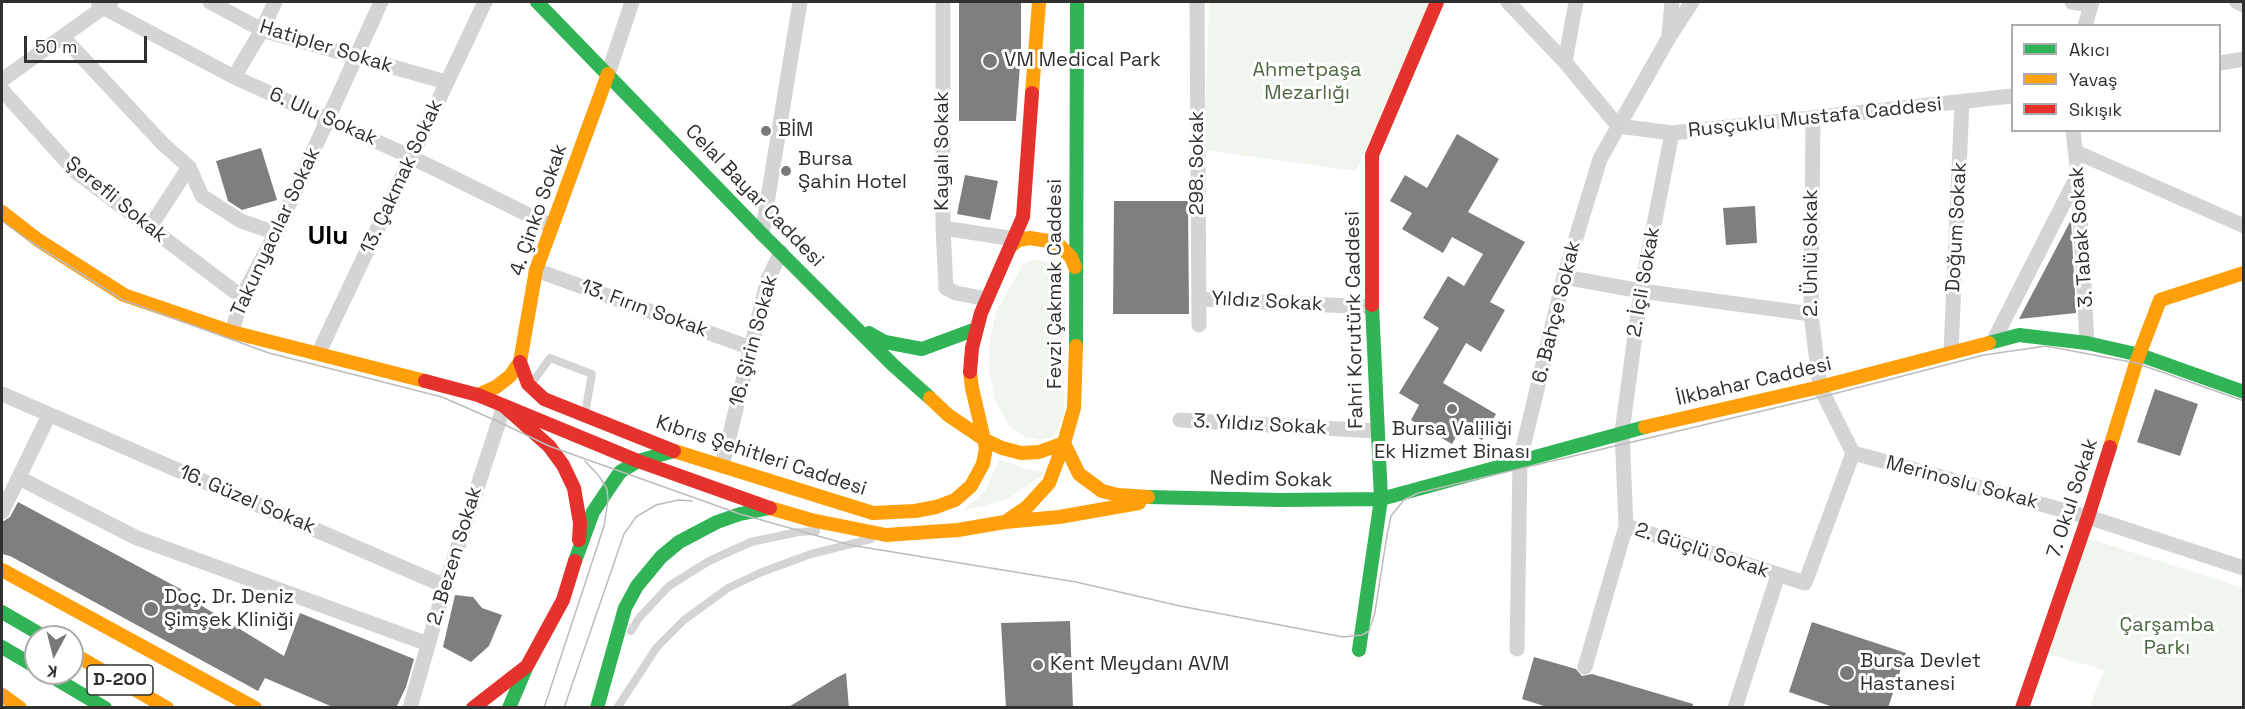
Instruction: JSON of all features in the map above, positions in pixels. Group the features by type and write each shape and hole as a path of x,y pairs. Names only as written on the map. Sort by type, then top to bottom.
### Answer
{"main road":[{"name":"Celal Bayar Caddesi","path":"537,2 762,234 893,365 948,415 985,444 1021,453 1040,452 1064,443"},
{"path":"985,444 970,369 976,329 984,306 1023,218 1039,2"},
{"name":"Fevzi Çakmak Caddesi","path":"1005,522 1027,507 1049,483 1074,408 1076,381 1077,2"},
{"name":"Fahri Korutürk Caddesi","path":"1359,650 1381,499 1376,431 1372,307 1372,155 1437,2"},
{"name":"4. Çinko Sokak","path":"520,362 536,270 608,74"},
{"path":"2,212 38,240 124,295 232,332 319,352 478,395 638,461 770,508 811,520 886,535 958,530 1005,522 1059,517 1160,498"},
{"path":"1013,242 1030,238 1059,245 1071,257 1076,267"},
{"name":"7. Okul Sokak","path":"2022,708 2160,300 2240,277"},
{"path":"850,321 885,342 922,349 976,329"},
{"name":"İlkbahar Caddesi","path":"1381,499 1622,432 1820,387 2019,335 2087,344 2140,355 2244,392"},
{"path":"478,395 496,387 510,376 520,362"},
{"name":"Kıbrıs Şehitleri Caddesi","path":"520,362 530,385 544,399 674,452 873,513 915,512 955,500 971,486 983,464 985,444"},
{"path":"504,406 549,447 563,465 574,488 580,523 578,551"},
{"path":"1064,443 1079,474 1102,491 1118,495 1160,498"},
{"path":"509,708 527,666 563,600 593,512 607,489 620,472 638,461 674,452"},
{"name":"Nedim Sokak","path":"1160,498 1347,501 1381,499"},
{"path":"597,708 625,608 637,586 661,557 679,542 717,522 740,514 770,508"},
{"path":"2,570 255,708"},
{"path":"2,612 24,625"},
{"path":"2,647 24,660"},
{"name":"D-200","path":"84,660 167,708"},
{"path":"473,708 527,666"},
{"path":"608,668 612,708"},
{"name":"D-200","path":"66,685 105,708"},
{"path":"2,695 20,708"}],"street":[{"name":"Hatipler Sokak","path":"210,2 262,30 446,82"},
{"path":"234,77 262,30 275,2"},
{"name":"Takunyacılar Sokak","path":"232,332 242,297 276,233 381,2"},
{"name":"13. Çakmak Sokak","path":"319,352 485,2"},
{"path":"608,74 632,2"},
{"path":"762,234 800,2"},
{"name":"Kayalı Sokak","path":"943,2 943,228 1013,242"},
{"name":"298. Sokak","path":"1197,2 1199,325"},
{"path":"1508,2 1565,62 1618,126"},
{"path":"1565,62 1576,2"},
{"path":"1668,39 1672,2"},
{"name":"6. Bahçe Sokak","path":"1517,650 1520,460 1564,277 1600,159 1668,39 1692,2"},
{"path":"2072,2 2091,3 2086,24"},
{"path":"2237,2 2244,5"},
{"path":"2,80 63,37 104,4"},
{"name":"6. Ulu Sokak","path":"104,4 234,77 411,157 551,226"},
{"path":"63,37 163,144 189,167 202,196 241,221 276,233"},
{"path":"2221,63 2244,59"},
{"name":"Şerefli Sokak","path":"2,90 76,172 242,297"},
{"name":"Rusçuklu Mustafa Caddesi","path":"1618,126 1672,133 2011,96"},
{"name":"Doğum Sokak","path":"1951,351 1962,102"},
{"name":"2. Ünlü Sokak","path":"1813,119 1811,314 1820,387 1853,453"},
{"name":"3. Tabak Sokak","path":"2073,132 2078,176 2087,344"},
{"name":"2. İçli Sokak","path":"1585,668 1626,526 1622,432 1641,291 1672,133"},
{"path":"2076,152 2244,226"},
{"path":"150,227 189,167"},
{"path":"1995,340 2078,176"},
{"path":"943,228 946,288 984,306"},
{"name":"16. Şirin Sokak","path":"722,466 768,279 781,252"},
{"name":"13. Fırın Sokak","path":"536,270 751,348"},
{"path":"1564,277 1641,291 1811,314"},
{"name":"Yıldız Sokak","path":"1199,298 1372,307"},
{"name":"16. Güzel Sokak","path":"2,394 445,586"},
{"name":"2. Bezen Sokak","path":"410,708 445,586 497,421 504,406"},
{"path":"2,512 50,414"},
{"name":"3. Yıldız Sokak","path":"1180,420 1376,431"},
{"name":"Merinoslu Sokak","path":"1853,453 2088,517 2244,568"},
{"name":"2. Güçlü Sokak","path":"1626,526 1805,583 1853,453"},
{"path":"19,478 137,538 428,644"},
{"name":"2. Güçlü Sokak","path":"1735,708 1778,575"}],"lane":[{"path":"530,385 550,358 592,374 584,416"},
{"path":"608,668 639,618 669,586 709,561 751,542 798,532 855,529"},
{"path":"617,708 657,647 684,620 729,588 762,572 811,554 886,535"}],"green space":[{"name":"Ahmetpaşa Mezarlığı","path":"1209,2 1430,2 1356,171 1204,150"},
{"path":"1034,260 1054,265 1062,277 1065,295 1064,414 1053,437 1040,440 1025,437 1009,426 995,400 989,371 990,340 996,312 1023,264"},
{"path":"999,459 1023,468 1043,472 1043,475 1009,498 963,510 986,490"},
{"name":"Çarşamba Parkı","path":"2088,538 2243,588 2243,707 2090,707 2104,670 2046,653"}],"building":[{"name":"VM Medical Park","path":"959,2 1021,2 1021,50 1016,121 959,121"},
{"path":"1457,134 1499,159 1468,212 1525,242 1490,302 1505,310 1481,352 1466,343 1443,383 1496,414 1482,440 1461,428 1452,444 1411,420 1419,405 1399,393 1439,328 1423,318 1448,276 1464,286 1483,254 1452,237 1443,253 1402,229 1412,213 1390,201 1405,175 1427,188"},
{"path":"261,148 277,200 242,210 228,201 216,161"},
{"path":"965,175 998,181 990,220 957,214"},
{"path":"1114,201 1188,201 1189,314 1113,314"},
{"path":"1755,206 1757,243 1726,245 1723,208"},
{"path":"2071,220 2076,313 2019,319"},
{"path":"2155,389 2198,404 2180,456 2137,442"},
{"path":"18,502 186,592 184,595 284,656 300,613 414,659 406,687 396,708 335,708 265,678 258,691 10,556 2,554 2,522 10,517"},
{"path":"455,595 473,597 482,608 502,615 489,646 471,662 443,647"},
{"name":"Kent Meydanı AVM","path":"1070,621 1073,708 1006,708 1001,623"},
{"name":"Bursa Devlet Hastanesi","path":"1812,622 1906,653 1888,708 1836,708 1789,692"},
{"path":"1534,657 1576,669 1582,676 1592,674 1693,704 1693,708 1550,708 1522,699"},
{"path":"846,673 849,708 787,708 836,678"}],"tram line":[{"path":"2,221 123,300 269,353 442,397 549,446 740,514 850,545 1076,582 1180,606 1343,637 1362,635 1369,631 1375,612 1391,516 1404,500 1418,493 1825,396 1984,355 2046,346 2136,363 2244,401"},
{"path":"544,708 604,526 608,500 607,489 585,461"},
{"path":"564,708 624,534 636,517 656,505 678,500 692,501"}],"traffic: fast":[{"path":"537,2 762,234 893,365 930,398"},
{"path":"1076,346 1077,2"},
{"path":"1359,650 1381,499 1372,305"},
{"path":"869,333 885,342 922,349 976,329"},
{"path":"1989,343 2019,335 2087,343 2140,355 2244,392"},
{"path":"1148,497 1280,500 1381,499 1645,427"},
{"path":"575,561 593,512 620,472 638,461 674,451"},
{"path":"597,708 625,608 637,586 661,557 679,542 717,522 740,514 770,508"},
{"path":"2,612 24,625"},
{"path":"2,647 24,660"},
{"path":"509,708 526,668"},
{"path":"66,685 105,708"}],"traffic: slow":[{"path":"1032,93 1039,2"},
{"path":"478,395 496,387 510,376 520,362 536,270 608,74"},
{"path":"2,212 38,240 124,295 232,332 425,381"},
{"path":"1012,245 1018,240 1030,238 1048,241 1059,245 1071,257 1075,267"},
{"path":"2110,447 2136,363 2160,300 2244,273"},
{"path":"1645,427 1820,387 1989,343"},
{"path":"770,508 811,520 886,535 958,530 1005,522 1027,507 1049,483 1074,408 1076,346"},
{"path":"674,451 873,513 915,511 936,507 955,500 971,486 983,464 986,448 970,372"},
{"path":"930,398 948,415 985,440 1002,448 1021,453 1039,452 1064,443 1079,474 1102,491 1118,495 1148,497"},
{"path":"1005,522 1059,517 1139,503"},
{"path":"2,570 255,708"},
{"path":"84,660 167,708"},
{"path":"2,695 20,708"}],"traffic: jam":[{"path":"1372,305 1372,155 1437,2"},
{"path":"970,372 972,348 981,313 1023,217 1032,93"},
{"path":"520,362 528,384 544,399 674,451"},
{"path":"425,381 478,395 638,461 770,508"},
{"path":"504,406 549,446 563,465 574,488 580,523 579,540"},
{"path":"2022,708 2110,447"},
{"path":"473,708 527,666 563,600 575,561"}],"place":[{"name":"VM Medical Park","path":"990,61"},
{"name":"BİM","path":"766,131"},
{"name":"Bursa Şahin Hotel","path":"786,171"},
{"name":"Bursa Valiliği Ek Hizmet Binası","path":"1452,409"},
{"name":"Doç. Dr. Deniz Şimşek Kliniği","path":"151,609"},
{"name":"Kent Meydanı AVM","path":"1038,665"},
{"name":"Bursa Devlet Hastanesi","path":"1847,673"}],"district":[{"name":"Ulu","path":"328,237"}]}
